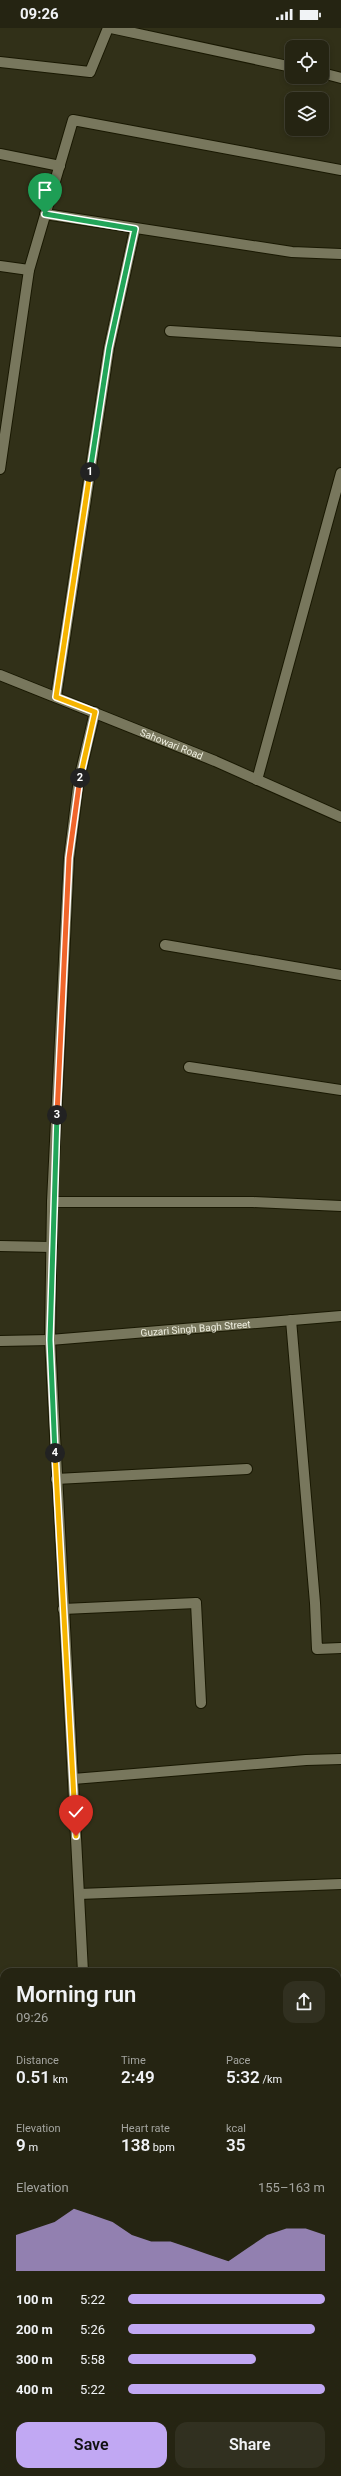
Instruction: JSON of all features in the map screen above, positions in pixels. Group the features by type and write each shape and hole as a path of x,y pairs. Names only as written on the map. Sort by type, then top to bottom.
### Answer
{"street":[{"path":"0,62 90,72 108,28"},
{"path":"111,28 285,65"},
{"path":"329,75 341,78"},
{"path":"0,469 29,270 73,120 341,170"},
{"path":"0,154 60,166"},
{"path":"45,214 292,252 341,254"},
{"path":"56,697 109,348 135,229"},
{"path":"0,266 29,270"},
{"path":"170,330 341,342"},
{"path":"257,780 341,473"},
{"name":"Sahowari Road","path":"0,676 95,712 341,817"},
{"path":"83,1968 56,1479 50,1340 52,1202 69,858 79,779 95,712"},
{"path":"165,945 341,975"},
{"path":"189,1067 341,1090"},
{"path":"52,1202 253,1202 341,1206"},
{"path":"0,1246 52,1247"},
{"name":"Guzari Singh Bagh Street","path":"0,1340 50,1340 341,1315"},
{"path":"291,1320 315,1603 316,1649 341,1648"},
{"path":"56,1479 247,1469"},
{"path":"63,1609 196,1603 201,1703"},
{"path":"73,1779 341,1759"},
{"path":"79,1894 341,1884"}],"route":[{"path":"45,214 135,229 109,348 56,697 95,712 79,779 69,858 52,1202 50,1340 76,1836"}]}
